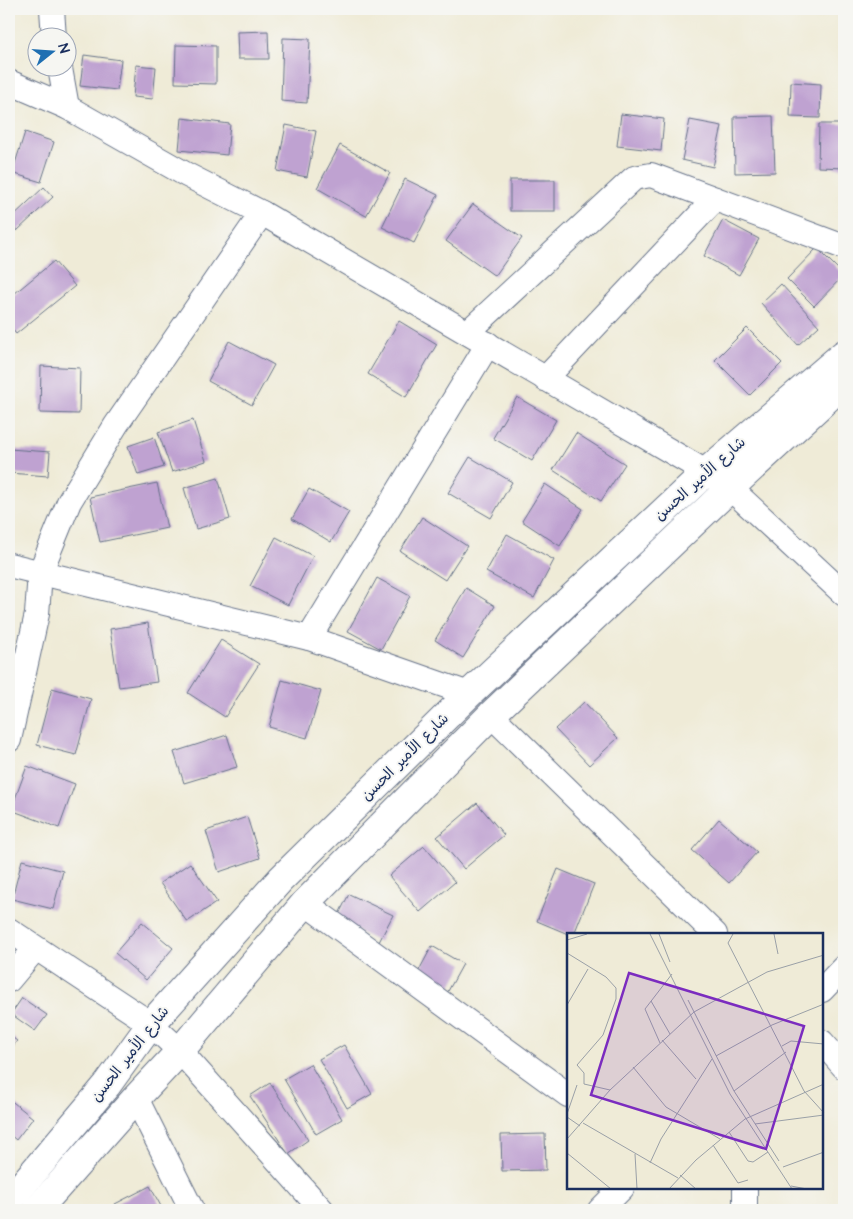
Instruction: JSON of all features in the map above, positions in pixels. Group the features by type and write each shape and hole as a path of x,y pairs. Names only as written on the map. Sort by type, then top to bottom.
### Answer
{"main road":[{"name":"شارع الأمير الحسن","path":"9,1202 107,1085 151,1024 281,879 469,694 706,472 844,354"},
{"name":"شارع الأمير الحسن","path":"37,1210 180,1051 305,903 491,715 730,488 844,384"}],"street":[{"path":"52,9 53,28"},
{"path":"62,78 67,107"},
{"path":"9,82 67,107 187,175 262,213 706,472 730,488 844,594"},
{"path":"468,332 634,178 651,175 844,247"},
{"path":"545,379 715,199"},
{"path":"9,740 37,614 40,573 69,502 116,425 262,213"},
{"path":"310,638 488,344"},
{"path":"9,565 310,638 469,694"},
{"path":"491,715 714,933"},
{"path":"305,903 567,1094"},
{"path":"9,930 151,1024 180,1051 322,1210"},
{"path":"9,980 35,949"},
{"path":"823,989 844,967"},
{"path":"823,1043 844,1067"},
{"path":"136,1098 192,1210"},
{"path":"600,1210 621,1189"},
{"path":"745,1189 745,1210"}],"building":[{"path":"268,31 269,59 238,59 237,32"},
{"path":"283,38 310,39 307,103 281,101"},
{"path":"176,45 216,46 216,84 175,83"},
{"path":"84,55 121,60 117,90 80,86"},
{"path":"136,65 156,67 153,99 133,97"},
{"path":"791,82 821,84 820,118 790,117"},
{"path":"621,114 664,119 661,151 617,146"},
{"path":"773,116 775,172 735,173 734,117"},
{"path":"182,118 230,124 227,155 179,150"},
{"path":"690,120 722,126 713,167 682,160"},
{"path":"819,124 844,124 844,168 818,167"},
{"path":"286,125 316,131 307,177 277,171"},
{"path":"25,132 54,142 41,182 12,173"},
{"path":"340,145 390,173 366,216 317,188"},
{"path":"405,179 438,195 414,243 382,227"},
{"path":"510,180 555,180 555,211 510,211"},
{"path":"44,187 53,197 17,231 9,220"},
{"path":"473,204 522,238 495,276 446,241"},
{"path":"723,220 759,239 739,275 704,256"},
{"path":"817,248 844,275 814,306 787,279"},
{"path":"54,261 75,286 16,334 9,325 9,298"},
{"path":"781,284 819,326 798,345 761,303"},
{"path":"399,321 437,344 406,397 368,374"},
{"path":"747,328 782,363 750,395 715,360"},
{"path":"229,341 274,365 252,405 208,381"},
{"path":"41,366 80,368 79,414 40,413"},
{"path":"517,397 556,420 532,461 493,438"},
{"path":"193,420 206,461 172,472 158,432"},
{"path":"576,433 625,464 601,501 553,470"},
{"path":"154,437 164,467 138,475 128,446"},
{"path":"9,449 50,452 48,476 9,473"},
{"path":"470,457 512,482 491,518 448,493"},
{"path":"218,478 230,519 196,529 184,488"},
{"path":"157,483 167,528 100,542 90,497"},
{"path":"545,484 583,509 560,546 522,521"},
{"path":"309,489 349,512 331,542 292,519"},
{"path":"422,517 467,546 445,580 400,551"},
{"path":"507,534 554,560 534,598 486,572"},
{"path":"276,537 313,556 288,605 250,586"},
{"path":"377,578 410,596 381,649 348,631"},
{"path":"466,588 495,606 463,658 435,640"},
{"path":"148,623 157,682 119,687 110,629"},
{"path":"221,640 259,664 225,717 188,693"},
{"path":"282,680 321,691 307,738 269,727"},
{"path":"52,688 91,699 76,755 37,745"},
{"path":"584,702 618,738 589,765 555,729"},
{"path":"227,735 237,767 184,783 174,752"},
{"path":"27,766 75,784 59,828 11,810"},
{"path":"477,803 504,835 464,869 437,837"},
{"path":"247,817 260,858 219,872 206,831"},
{"path":"719,819 757,852 729,883 692,850"},
{"path":"424,846 455,882 420,912 389,876"},
{"path":"22,860 63,871 53,909 12,899"},
{"path":"190,863 217,902 187,922 160,883"},
{"path":"558,869 594,884 574,933 567,934 537,921"},
{"path":"349,894 393,915 379,942 336,920"},
{"path":"142,922 173,948 146,980 115,953"},
{"path":"432,946 463,964 447,993 416,976"},
{"path":"22,998 47,1015 35,1031 11,1014"},
{"path":"9,1035 17,1041 9,1052"},
{"path":"344,1045 372,1094 347,1108 319,1059"},
{"path":"310,1064 342,1119 316,1134 284,1079"},
{"path":"270,1083 308,1140 288,1154 250,1096"},
{"path":"9,1099 33,1118 16,1140 9,1134"},
{"path":"545,1134 546,1170 502,1171 501,1135"},
{"path":"150,1186 163,1210 118,1210 115,1204"}]}
